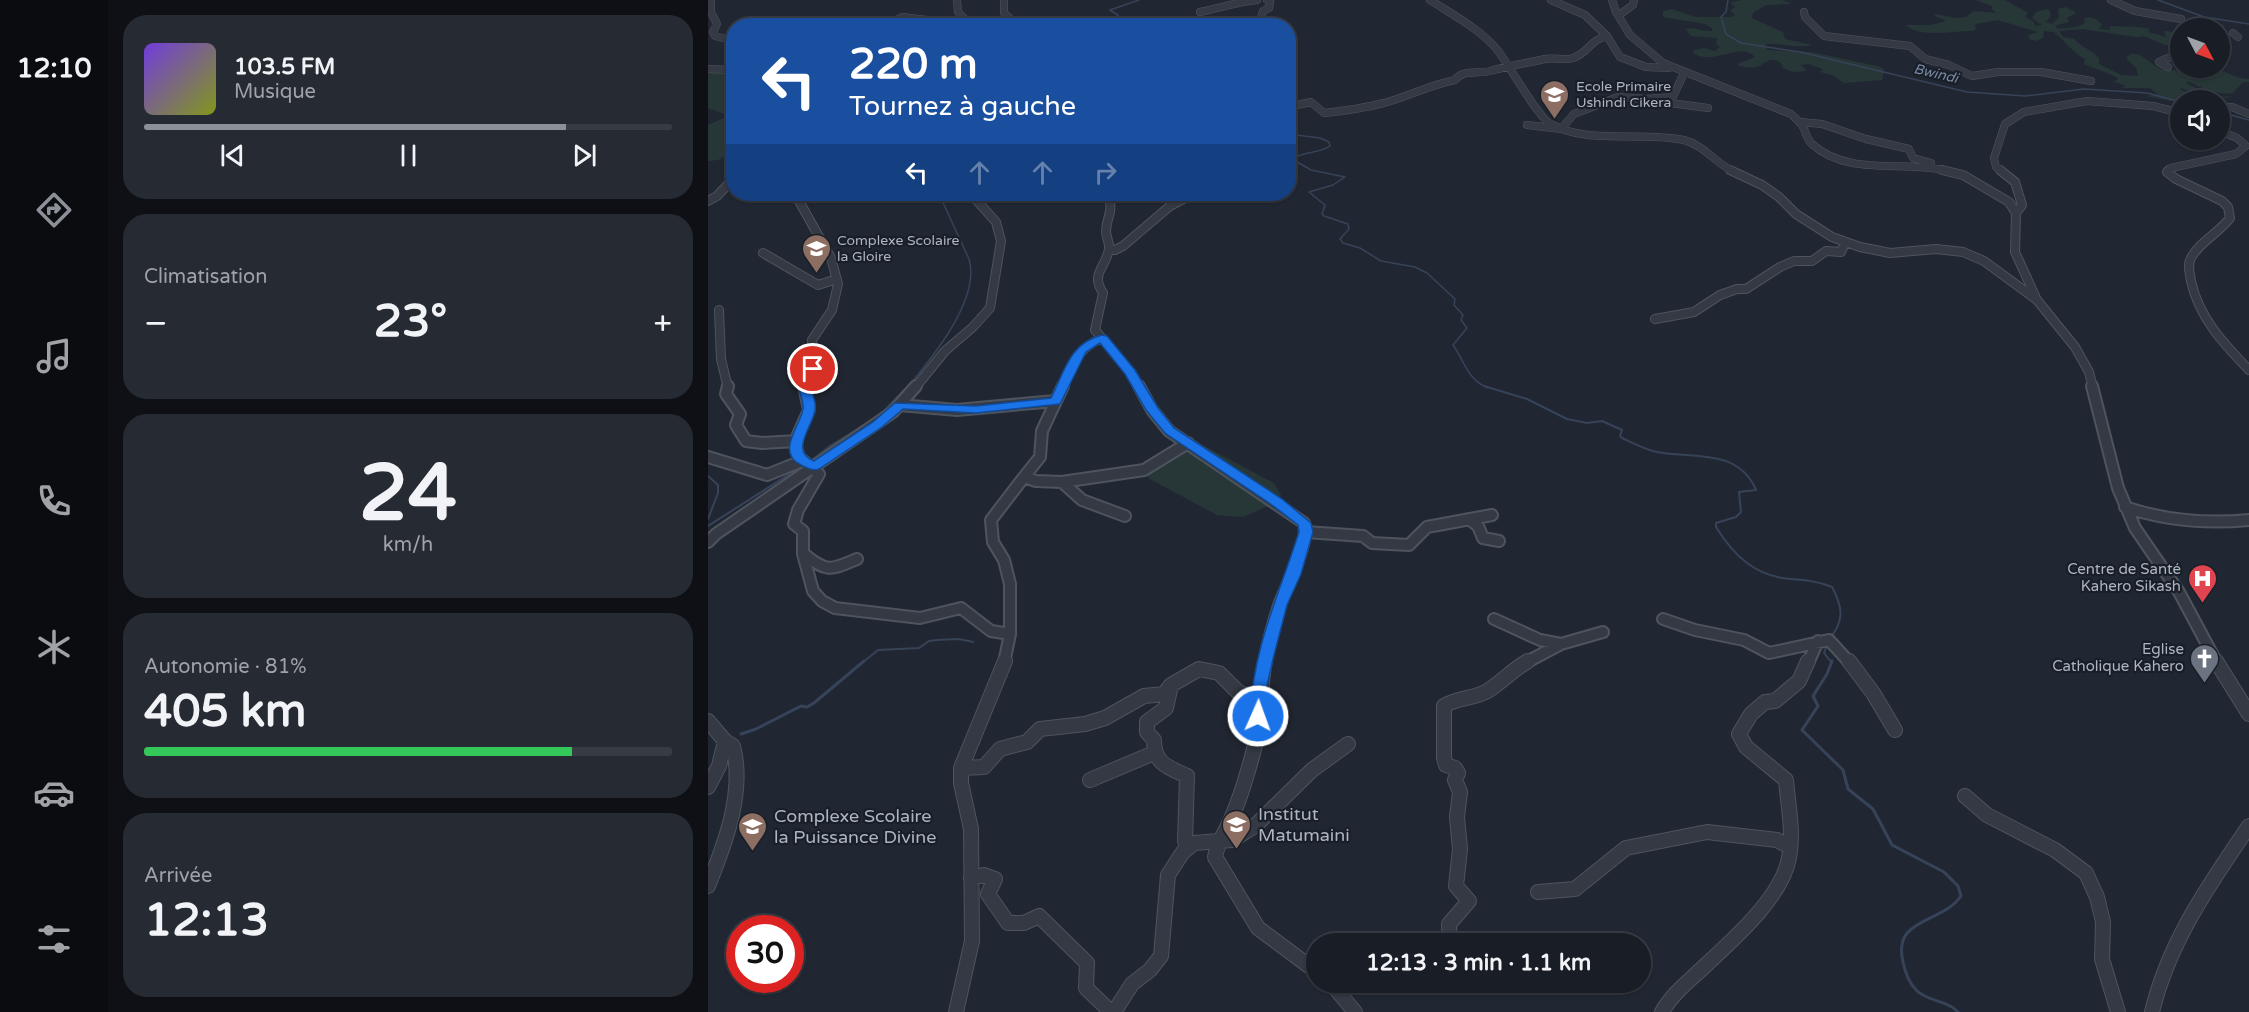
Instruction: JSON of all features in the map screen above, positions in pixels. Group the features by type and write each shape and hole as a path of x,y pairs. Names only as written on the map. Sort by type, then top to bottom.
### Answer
{"street":[{"path":"711,0 711,12 717,24 711,32 715,36 726,39"},
{"path":"957,0 958,12 964,18"},
{"path":"1004,0 1004,13 1009,18"},
{"path":"1200,12 1221,8 1230,3 1257,0"},
{"path":"1261,18 1263,11 1269,8 1268,0"},
{"path":"1430,0 1483,37 1497,50 1546,121 1561,129"},
{"path":"1551,0 1586,15 1607,36 1620,57 1634,64 1675,69"},
{"path":"1612,0 1614,8 1630,35 1663,63 1780,109 1800,122 1833,125 1875,142 1909,148 1913,158 1939,169"},
{"path":"1619,15 1634,2 1644,0"},
{"path":"2111,0 2124,8 2140,13 2174,18"},
{"path":"1804,12 1805,17 1824,36 1910,46 1925,59 1949,65 1972,76 1998,72 2041,72 2091,81"},
{"path":"1296,105 1311,102 1324,113 1353,110 1419,92 1431,85 1455,80 1458,76 1467,73 1486,72 1545,59 1559,60 1582,56 1596,38 1607,36"},
{"path":"2168,67 2159,62 2170,58"},
{"path":"708,69 726,70"},
{"path":"1684,73 1678,82 1676,95 1670,103 1708,108"},
{"path":"1561,129 1574,114 1590,110 1618,97 1646,99 1673,97"},
{"path":"2016,213 2022,205 2019,186 2012,177 1996,167 1994,158 2005,124 2015,116 2045,107 2087,101 2152,106 2170,110"},
{"path":"2230,107 2249,114"},
{"path":"1800,122 1810,143 1837,159 1892,168 1939,169 1963,175 2009,202 2016,213 2015,252 2037,300"},
{"path":"1527,125 1585,134 1662,136 1687,141 1703,148 1720,165 1762,185 1815,228 1845,243 1890,254 1936,249 1963,252 1984,261 2037,300 2068,338 2089,372 2101,426 2125,507 2135,528 2180,592 2225,679 2249,714"},
{"path":"2230,135 2246,146 2236,154 2167,170 2176,179 2222,201 2228,207 2230,218 2224,229 2191,258 2188,266 2192,290 2199,309 2212,330 2249,370"},
{"path":"708,201 722,194 726,186"},
{"path":"798,201 834,259 839,293 836,304 811,345 814,364 804,389 810,405 809,413 797,436 797,453 802,461 815,466 820,476 808,490 794,525 803,531 803,554 813,591 822,601 835,608 920,618 961,608 991,631 1010,634"},
{"path":"708,542 716,534 877,425 900,405 945,351 973,327 990,308 1001,241 996,222 977,201"},
{"path":"1110,201 1112,208 1106,230 1109,249 1097,280 1102,293 1095,330 1131,372 1161,422 1304,523 1306,532 1293,574 1280,605 1260,685 1259,729 1254,750 1231,820 1218,841 1215,857 1258,928 1306,964"},
{"path":"1109,249 1115,250 1123,246 1170,206 1179,201"},
{"path":"1655,319 1694,312 1720,295 1737,289 1746,289 1794,261 1812,261 1826,251 1841,252 1845,243"},
{"path":"763,252 788,269 819,285 837,279"},
{"path":"719,310 721,359 728,387 726,394 740,414 736,425 746,441 762,443 797,441"},
{"path":"956,1012 972,941 971,829 961,783 961,768 1005,661 1010,634 1010,584 1004,560 993,542 991,520 1040,457 1038,446 1044,421 1081,350 1089,343 1102,338"},
{"path":"900,405 926,409 976,409 1055,401"},
{"path":"1024,477 1036,481 1062,482 1144,470 1188,443"},
{"path":"708,457 767,475 802,461"},
{"path":"1062,482 1067,489 1095,506 1125,516"},
{"path":"2125,507 2150,515 2191,521 2249,520"},
{"path":"1306,532 1363,536 1372,543 1409,545 1427,527 1492,515"},
{"path":"1469,519 1478,526 1483,538 1499,541"},
{"path":"803,554 823,570 829,570 857,559"},
{"path":"1494,619 1540,640 1561,644"},
{"path":"1663,619 1695,630 1744,640 1770,652 1829,640 1860,673 1879,699 1895,730"},
{"path":"1449,933 1449,924 1469,901 1456,886 1460,849 1457,817 1460,792 1455,780 1458,773 1455,768 1446,765 1444,758 1444,706 1450,702 1488,691 1510,671 1561,644 1603,632"},
{"path":"1662,1012 1663,1008 1689,981 1730,944 1780,884 1788,866 1790,847 1786,780 1746,747 1739,734 1751,714 1765,702 1775,701 1799,681 1818,641"},
{"path":"961,768 977,771 993,761 1000,749 1027,742 1040,729 1085,724 1106,718 1144,696 1164,694 1171,685 1199,669 1219,673 1237,691 1258,703"},
{"path":"1171,685 1170,696 1162,713 1152,716 1147,722 1148,732 1154,740 1154,753 1164,765 1187,776 1185,841 1194,843 1232,840 1255,825 1312,770 1348,744"},
{"path":"708,721 725,741 733,746 737,754 738,780 716,868 708,886"},
{"path":"708,787 719,766 725,741"},
{"path":"1090,780 1154,753"},
{"path":"1965,796 1987,815 2055,850 2086,873 2097,897 2103,922 2102,959 2118,1012"},
{"path":"2152,1012 2157,990 2174,942 2200,898 2249,826"},
{"path":"1538,892 1575,890 1626,848 1707,831 1767,838 1790,847"},
{"path":"971,878 984,874 995,879 988,894 1008,923 1024,923 1040,916 1053,933 1074,946 1087,963 1086,988 1113,1012 1132,984 1150,970 1161,956 1168,875 1179,857 1194,843"},
{"path":"1339,993 1355,1012"}],"shaded area":[{"path":"1741,0 1782,0 1792,4 1766,5 1753,13 1752,18 1783,32 1785,39 1812,45 1766,44 1767,50 1811,52 1877,66 1884,69 1882,80 1844,83 1832,75 1820,72 1823,69 1808,64 1801,65 1807,71 1793,72 1783,68 1781,63 1775,60 1749,68 1739,66 1737,64 1755,57 1742,51 1718,56 1701,56 1693,53 1694,50 1704,48 1715,51 1720,47 1716,44 1717,38 1691,36 1686,29 1712,31 1712,28 1705,24 1663,17 1663,11 1672,9 1696,17 1732,17 1735,15 1730,10 1736,7 1730,3"},
{"path":"1975,0 2005,0 2028,13 2025,17 2033,21 2036,26 2042,25 2032,18 2036,12 2049,10 2051,15 2046,22 2052,24 2059,17 2058,9 2066,7 2076,13 2067,18 2069,22 2056,25 2057,29 2077,27 2085,23 2084,18 2089,17 2102,25 2099,29 2110,30 2110,26 2141,27 2150,29 2148,32 2166,37 2164,31 2170,32 2170,45 2165,45 2144,36 2082,29 2059,31 2063,37 2074,39 2096,55 2099,58 2099,64 2121,75 2138,76 2137,69 2126,58 2135,54 2144,57 2157,67 2170,70 2170,78 2230,78 2230,74 2249,79 2249,82 2243,82 2232,94 2230,90 2207,90 2187,81 2187,84 2201,90 2181,88 2182,90 2170,90 2170,101 2147,96 2158,94 2150,88 2121,88 2126,86 2113,81 2118,80 2117,77 2084,64 2085,59 2054,32 2044,31 2043,38 2036,41 2029,39 2028,35 2038,32 1998,20 1975,24 1976,29 1973,31 1938,33 1920,32 1906,25 1930,25 1944,22 1945,20 1934,16 1936,14 1955,18 1966,17 1974,11 1996,13 1992,6"},
{"path":"708,71 726,74 726,115 708,108"},
{"path":"726,117 726,155 718,160 708,161 708,125"},
{"path":"1188,439 1274,483 1281,495 1277,502 1243,517 1217,515 1148,478 1145,468"}],"waterway":[{"path":"1116,18 1118,15 1110,10 1139,0"},
{"name":"Bwindi","path":"1728,0 1726,12 1721,17 1726,34 1741,43 1800,52 1967,92 2025,96 2084,89 2147,93 2170,99"},
{"path":"2158,0 2204,17 2249,24"},
{"name":"Bwindi","path":"2230,115 2249,120"},
{"path":"1296,135 1320,138 1329,142 1330,146 1296,157"},
{"path":"1296,161 1311,170 1345,177 1333,185 1309,192 1325,205 1322,214 1324,216 1348,224 1349,229 1340,239 1343,243 1360,248 1381,261 1415,267 1427,273 1455,299 1454,305 1463,315 1461,320 1467,328 1453,345 1471,375 1485,386"},
{"path":"907,388 941,345 968,292 971,275 969,259 942,201"},
{"path":"812,460 830,446 879,416 908,386"},
{"path":"1485,386 1527,399 1567,419 1587,423 1602,421 1622,430 1620,436 1622,438 1648,450 1714,458 1738,467 1756,490 1739,492 1741,512 1736,517 1716,523 1716,527 1730,547 1756,569 1778,577 1822,583 1832,587 1841,612 1831,637"},
{"path":"708,526 802,466"},
{"path":"708,476 718,485 718,493 708,519"},
{"path":"862,663 878,650 919,648 929,641 937,640 959,639 973,642"},
{"path":"1827,645 1824,653 1831,662"},
{"path":"741,734 756,729 801,706 807,707 814,703 864,661"},
{"path":"1831,662 1813,696 1818,706 1802,730 1843,770 1848,789 1873,809 1892,845 1944,872 1958,886 1961,896 1953,905 1912,929 1905,937 1902,947 1905,970 1914,988 1922,995 1949,1005 1958,1012"}],"place":[{"name":"Ecole Primaire Ushindi Cikera","path":"1555,120"},
{"name":"Complexe Scolaire la Gloire","path":"816,274"},
{"name":"Centre de Santé Kahero Sikash","path":"2202,604"},
{"name":"Eglise Catholique Kahero","path":"2205,684"},
{"name":"Institut Matumaini","path":"1237,850"},
{"name":"Complexe Scolaire la Puissance Divine","path":"753,852"}],"route":[{"path":"813,369 804,386 810,405 809,413 797,436 797,453 802,461 815,466 877,425 900,405 926,409 976,409 1055,401 1081,350 1089,343 1102,338 1131,372 1152,410 1169,431 1277,502 1304,523 1306,532 1293,574 1280,605 1266,655 1260,685 1258,716"}]}
